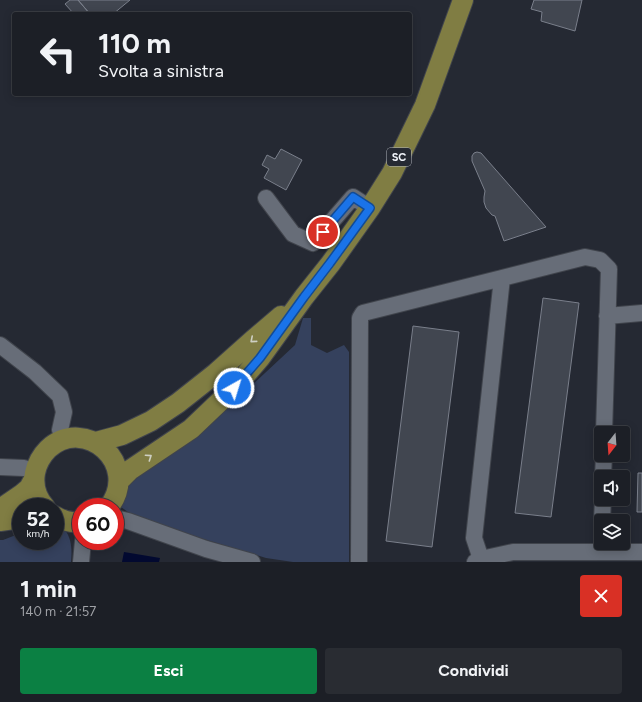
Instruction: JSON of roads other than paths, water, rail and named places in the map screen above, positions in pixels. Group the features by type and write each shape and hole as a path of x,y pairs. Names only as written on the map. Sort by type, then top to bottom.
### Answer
{"main road":[{"name":"SC","path":"119,481 130,470 191,429 234,388 260,358 370,208 392,173 425,105 461,1"},
{"name":"SC","path":"96,442 122,435 151,422 216,373 304,297"},
{"path":"29,473 36,469 44,452 59,441 68,438 87,439 96,442 107,451 115,463 119,481 115,498"},
{"path":"29,473 39,498"},
{"path":"0,509 29,488 29,473"},
{"path":"0,521 12,519"}],"street":[{"path":"266,198 293,234 313,243 353,197 370,208"},
{"path":"360,562 360,318 364,313 585,257 600,260 609,269 604,426"},
{"path":"502,278 474,538 478,560 513,552 594,547"},
{"path":"607,316 642,314"},
{"path":"0,345 35,372 60,396 64,412 60,430"},
{"path":"0,467 29,473"},
{"path":"124,520 206,550 252,562"},
{"path":"81,562 82,550"},
{"path":"626,550 642,552"}]}
